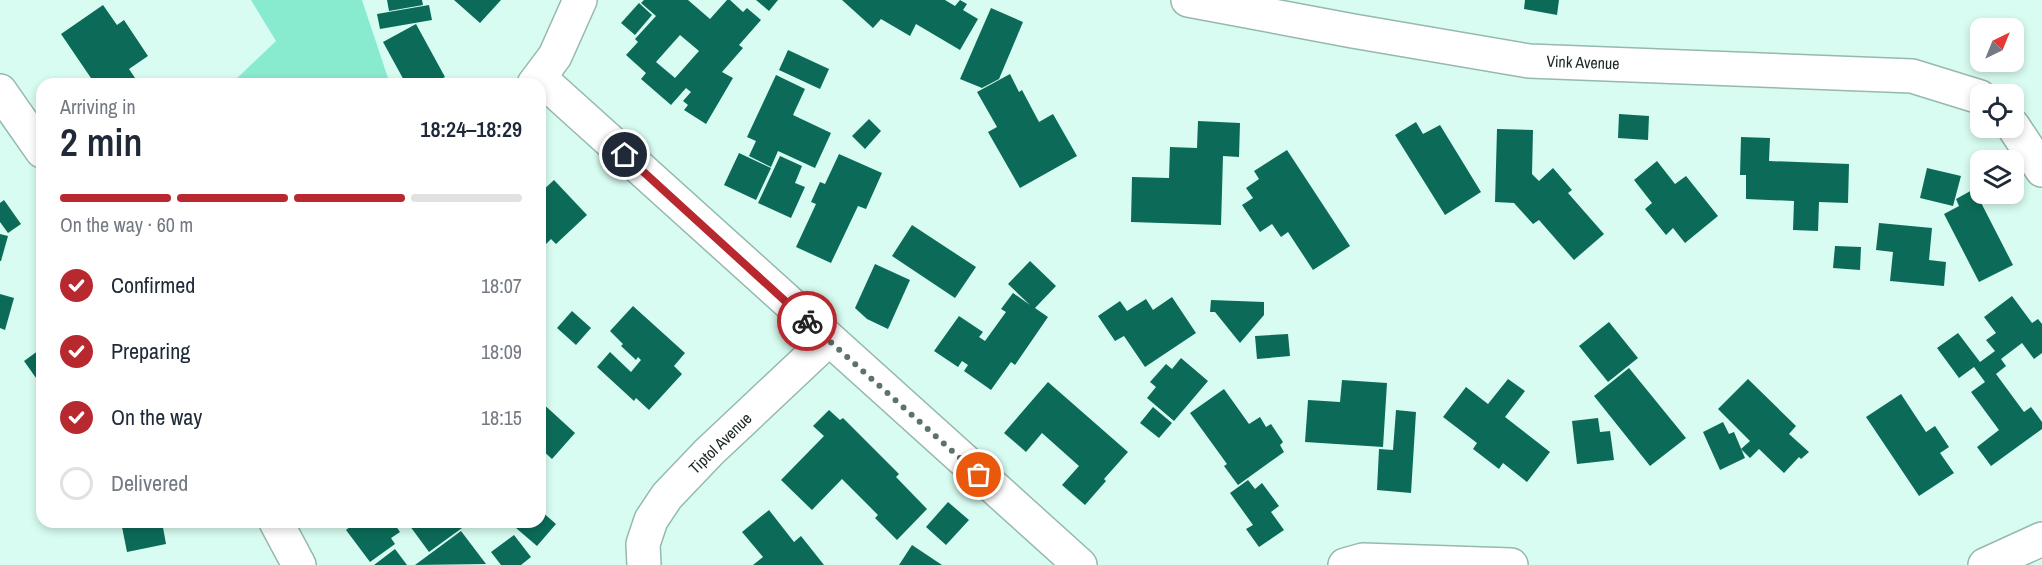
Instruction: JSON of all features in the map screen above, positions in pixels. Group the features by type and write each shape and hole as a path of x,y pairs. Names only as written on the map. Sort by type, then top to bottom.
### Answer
{"street":[{"path":"539,78 555,56 580,0"},
{"name":"Vink Avenue","path":"1188,0 1529,61 1912,76 1970,94"},
{"path":"546,89 1080,565"},
{"path":"0,91 36,142"},
{"path":"2021,138 2042,170"},
{"name":"Tiptol Avenue","path":"644,565 643,544 651,520 667,496 709,452 828,340"},
{"path":"279,528 299,565"},
{"path":"1985,565 2042,539"},
{"path":"1345,565 1363,560 1510,565"}],"green space":[{"path":"251,0 362,0 388,78 237,78 276,41"}],"building":[{"path":"387,0 422,0 423,5 389,11"},
{"path":"454,0 501,0 480,23"},
{"path":"644,0 688,0 710,19 727,0 730,0 743,12 747,8 761,20 739,45 743,48 722,72 733,78 706,124 684,110 688,105 683,101 691,92 686,88 671,105 641,79 646,73 626,55 638,42 635,39 656,16 641,3","holes":["680,35 699,51 675,78 656,62"]},
{"path":"756,0 778,0 769,11"},
{"path":"842,0 945,0 955,6 960,0 967,4 963,10 978,19 960,50 916,24 910,36 881,19 873,28"},
{"path":"1525,0 1559,0 1557,15 1524,9"},
{"path":"639,3 652,15 635,35 621,23"},
{"path":"103,5 117,25 124,20 148,56 129,69 135,78 91,78 61,34"},
{"path":"429,5 432,20 380,29 377,14"},
{"path":"991,8 1023,22 999,79 982,88 960,79"},
{"path":"416,24 445,77 403,78 383,42"},
{"path":"788,50 829,69 820,89 779,70"},
{"path":"1010,74 1019,92 1022,90 1039,122 1053,114 1077,156 1020,188 988,132 997,127 977,92"},
{"path":"776,75 805,89 793,115 831,133 815,168 778,151 771,167 749,156 756,141 747,137"},
{"path":"1619,114 1649,116 1648,140 1618,138"},
{"path":"869,119 881,131 865,149 852,136"},
{"path":"1198,121 1240,123 1239,157 1223,156 1221,225 1131,222 1132,177 1169,178 1170,147 1197,148"},
{"path":"1416,122 1423,134 1440,125 1481,192 1445,215 1395,135"},
{"path":"1497,129 1533,130 1532,174 1539,181 1553,168 1572,190 1568,193 1604,234 1574,260 1539,220 1533,224 1514,203 1495,202"},
{"path":"1741,137 1770,138 1769,161 1849,164 1848,203 1819,202 1818,231 1793,230 1794,201 1746,199 1746,175 1740,175"},
{"path":"1287,150 1350,246 1313,270 1288,232 1281,237 1272,224 1260,232 1242,205 1253,198 1246,188 1259,179 1254,171"},
{"path":"739,153 771,168 756,200 724,185"},
{"path":"839,154 882,173 866,209 858,206 831,263 796,247 816,204 811,202 820,182 825,184"},
{"path":"780,156 802,166 795,183 805,187 791,218 758,203"},
{"path":"1657,161 1675,184 1686,176 1718,216 1685,243 1673,228 1666,235 1645,209 1652,203 1634,180"},
{"path":"1927,168 1961,176 1953,206 1920,198"},
{"path":"554,180 587,215 556,244 551,239 546,244 546,187"},
{"path":"1970,191 1970,204 1982,204 2013,265 1979,282 1944,214 1959,206 1956,199"},
{"path":"4,200 21,224 8,233 0,222 0,203"},
{"path":"1879,223 1932,228 1929,260 1946,262 1944,286 1890,281 1893,252 1876,250"},
{"path":"912,225 976,267 955,298 892,256"},
{"path":"0,234 8,236 1,261 0,261"},
{"path":"1835,246 1861,247 1860,270 1833,268"},
{"path":"1030,261 1056,286 1035,308 1048,317 1015,365 1011,362 991,390 964,371 968,365 962,361 958,367 934,351 959,316 983,332 979,337 985,341 1006,312 1001,309 1013,293 1030,305 1008,284"},
{"path":"875,264 910,280 888,329 867,319 855,308"},
{"path":"0,294 14,298 5,330 0,328"},
{"path":"2012,296 2032,323 2038,319 2042,324 2042,353 2034,359 2022,343 2001,359 2006,366 1996,374 2024,412 2031,407 2042,422 2042,429 1991,466 1977,447 1999,430 1971,392 1985,382 1974,367 1959,378 1937,348 1958,333 1980,362 1995,351 1986,340 1996,333 1984,317"},
{"path":"1172,297 1196,333 1145,367 1124,336 1115,341 1098,316 1120,301 1127,311 1146,299 1153,310"},
{"path":"1211,300 1264,302 1264,315 1240,343 1215,312 1210,312"},
{"path":"633,306 685,353 674,366 682,374 649,410 636,398 634,401 597,367 610,352 631,372 641,360 638,357 636,360 621,346 623,344 610,331"},
{"path":"572,311 591,328 576,345 557,328"},
{"path":"1609,322 1638,358 1608,382 1579,346"},
{"path":"1288,334 1290,356 1257,359 1255,336"},
{"path":"36,352 36,378 24,361"},
{"path":"1181,358 1208,381 1174,421 1147,398 1156,387 1150,382 1166,364 1172,369"},
{"path":"1629,368 1686,438 1650,466 1594,396"},
{"path":"1508,379 1525,391 1505,417 1550,452 1527,482 1503,463 1499,469 1473,449 1477,443 1443,417 1466,387 1488,404"},
{"path":"1748,379 1796,426 1789,434 1809,452 1801,459 1799,457 1784,473 1759,449 1750,458 1741,449 1750,441 1718,409"},
{"path":"1342,380 1387,383 1383,447 1305,442 1308,400 1340,402"},
{"path":"1048,382 1128,452 1085,505 1062,485 1079,466 1042,433 1026,452 1004,433"},
{"path":"1224,389 1249,424 1260,417 1266,427 1271,424 1283,442 1280,445 1284,452 1238,485 1224,466 1227,464 1190,413"},
{"path":"1901,394 1926,432 1935,426 1949,447 1940,453 1954,473 1919,496 1866,417"},
{"path":"546,406 575,433 552,459 546,454"},
{"path":"1153,407 1172,423 1159,438 1140,423"},
{"path":"829,410 840,420 843,418 899,474 896,477 927,509 897,540 875,518 878,515 842,479 812,510 781,480 824,436 813,426"},
{"path":"1396,410 1416,412 1411,493 1377,490 1379,449 1393,450"},
{"path":"1598,418 1600,432 1610,431 1614,460 1577,464 1572,421"},
{"path":"1723,422 1729,434 1734,432 1745,458 1720,470 1703,432"},
{"path":"1248,480 1255,489 1262,483 1279,506 1271,512 1284,530 1259,547 1246,529 1253,525 1230,493"},
{"path":"948,502 969,520 946,545 926,527"},
{"path":"769,510 794,542 801,536 824,565 753,565 763,557 742,532"},
{"path":"546,515 556,524 537,546 516,528 546,528"},
{"path":"122,528 163,528 166,544 127,552"},
{"path":"348,528 397,528 400,532 391,538 395,544 370,562 346,530"},
{"path":"411,528 462,528 429,552"},
{"path":"461,531 486,564 415,565"},
{"path":"514,535 531,557 521,565 501,565 491,552"},
{"path":"912,545 942,565 899,565"},
{"path":"395,549 407,565 374,565"}],"way so far":[{"path":"807,321 979,475"}],"route":[{"path":"625,155 807,321"}]}
